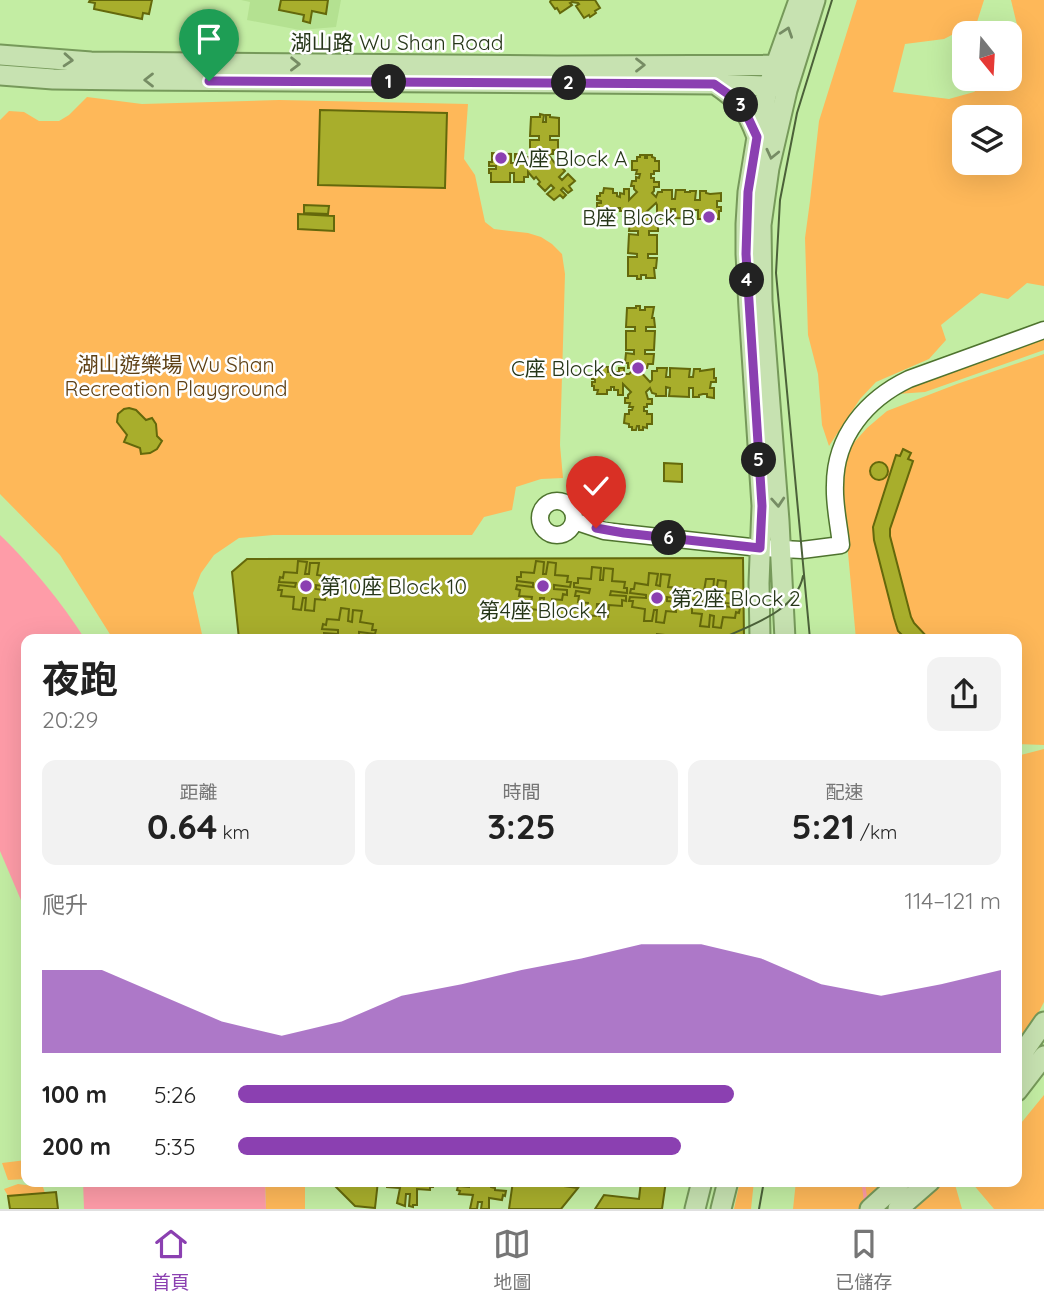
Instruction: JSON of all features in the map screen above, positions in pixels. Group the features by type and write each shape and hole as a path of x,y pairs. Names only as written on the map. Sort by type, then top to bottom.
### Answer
{"main road":[{"path":"760,634 762,506 746,254 748,192 757,137 785,65 799,0"},
{"path":"785,65 815,0"},
{"name":"湖山路 Wu Shan Road","path":"0,55 91,62 785,65"},
{"name":"湖山路 Wu Shan Road","path":"0,75 54,79 714,84 778,87"},
{"path":"714,84 743,107 757,137"},
{"path":"778,87 761,225 762,301 785,634"},
{"path":"1028,1062 1044,1022"},
{"path":"695,1209 700,1187"},
{"path":"721,1209 726,1187"},
{"path":"870,1209 894,1187"},
{"path":"898,1209 922,1187"}],"street":[{"path":"575,521 604,531 760,548 802,550 841,545 835,486 836,469 847,436 866,408 886,391 909,379 1044,330"}],"shaded area":[{"path":"241,0 341,0 336,27 300,30 247,20 250,2"},
{"path":"0,535 46,585 82,634 21,634 21,900 0,851"},
{"path":"83,1187 265,1187 266,1209 84,1209"}],"green space":[{"path":"857,0 984,0 977,21 952,21 952,35 944,39 905,44 893,92 949,99 975,91 1022,91 1022,21 1016,21 1011,0 1044,0 1044,286 1027,283 1008,299 981,293 941,325 946,340 929,359 876,382 860,399 829,446 822,425 818,374 808,335 805,238 819,121"},
{"name":"湖山遊樂場 Wu Shan Recreation Playground","path":"87,97 142,104 279,100 468,104 464,159 475,175 485,222 494,229 541,237 562,254 565,274 560,445 563,478 541,479 516,487 512,510 484,517 472,535 273,535 239,538 214,555 201,573 193,593 202,634 110,634 60,555 0,494 0,120 9,111 24,112 39,121 59,121"},
{"path":"1044,337 1044,350 925,392 897,394 929,379"},
{"path":"1044,354 1044,745 1022,744 1022,634 856,634 843,499 844,473 850,447 887,411"},
{"path":"1044,749 1044,1002 1022,1044 1022,755"},
{"path":"1044,1095 1044,1209 994,1209 975,1187 1022,1187 1022,1122"},
{"path":"21,1161 21,1179 8,1180 2,1163"},
{"path":"18,1184 21,1187 43,1187 45,1193 8,1196 4,1189"},
{"path":"265,1187 305,1187 305,1209 266,1209"},
{"path":"739,1187 753,1187 751,1209 734,1209"},
{"path":"795,1187 956,1187 962,1209 793,1209"}],"building":[{"path":"152,0 149,14 143,13 142,19 94,9 95,3 89,2"},
{"path":"281,0 328,0 326,14 312,11 310,23 303,21 304,15 279,10"},
{"path":"551,0 595,0 600,8 590,17 589,15 584,18 576,6 578,3 570,3 572,5 560,13"},
{"path":"320,110 447,113 445,188 318,185"},
{"name":"A座 Block A","path":"540,114 544,115 543,122 546,122 546,115 559,118 559,136 550,136 550,140 558,140 558,150 548,154 557,166 559,164 565,171 559,177 562,180 568,174 575,181 569,186 572,190 568,193 563,188 561,190 566,195 563,198 560,195 554,200 547,194 554,188 551,185 545,191 538,184 540,182 536,177 534,179 528,172 524,182 514,182 514,173 510,173 510,182 491,182 489,173 489,169 496,169 496,166 489,166 492,153 511,154 511,163 515,163 515,154 525,154 524,157 529,157 533,162 539,156 532,154 530,140 539,140 539,136 530,136 531,117 540,117"},
{"name":"B座 Block B","path":"640,155 647,158 647,155 652,155 655,161 659,161 659,171 651,174 654,182 659,182 659,187 654,187 652,193 656,197 662,190 672,190 672,199 675,199 676,190 696,191 695,200 700,200 700,191 721,193 721,201 717,201 717,207 721,207 721,211 719,219 698,219 698,210 694,210 694,219 675,218 675,209 671,209 671,218 661,218 661,215 657,215 656,203 643,215 658,222 658,231 649,231 649,235 657,235 657,254 648,254 648,258 657,258 655,278 641,275 641,279 637,279 637,276 628,276 628,257 637,257 637,254 628,253 629,234 638,235 638,231 629,231 630,221 633,221 633,217 638,217 638,214 633,209 628,216 623,216 624,211 616,208 612,216 603,215 603,211 599,211 597,207 597,203 601,201 597,200 597,196 603,193 604,188 613,189 613,193 620,197 620,193 624,194 624,189 629,189 629,200 637,192 634,186 631,186 632,181 636,181 640,174 636,174 637,170 632,170 632,161 637,161"},
{"path":"304,205 329,206 328,214 304,213"},
{"path":"298,214 334,216 334,231 298,229"},
{"name":"C座 Block C","path":"640,306 640,310 654,307 652,318 655,327 646,327 646,331 655,331 654,350 645,350 645,354 654,354 653,364 639,370 650,382 652,371 657,371 657,368 667,368 666,377 670,377 670,368 690,369 689,377 693,377 694,369 714,369 716,378 716,382 711,382 710,388 714,388 714,398 707,397 707,394 693,397 693,388 689,388 689,397 669,396 670,388 666,387 666,396 656,396 650,388 646,392 648,399 652,399 652,404 647,404 644,411 652,414 652,424 647,424 647,428 643,427 643,430 639,430 637,426 636,430 632,430 629,424 624,423 625,414 629,414 633,407 629,407 630,403 625,403 625,398 628,398 631,392 623,384 623,395 618,395 618,390 614,390 614,387 607,390 607,394 597,394 598,390 594,390 592,386 595,379 592,379 592,375 598,372 598,367 608,367 611,375 619,372 619,368 624,368 624,374 633,370 625,363 626,353 634,354 634,350 626,350 626,331 635,331 635,327 626,327 627,308"},
{"path":"129,408 136,410 146,420 152,418 156,424 157,436 162,441 157,449 150,453 141,454 140,448 124,442 127,435 117,422 118,414"},
{"path":"903,449 911,453 908,459 913,461 890,536 911,617 924,634 901,634 898,631 874,540 873,527 896,455 900,456"},
{"path":"875,462 883,462 888,471 886,478 875,480 870,475 870,467"},
{"path":"664,463 682,464 682,482 664,481"},
{"path":"743,558 744,634 238,634 232,572 247,559"},
{"name":"第10座 Block 10","path":"298,561 307,562 305,574 309,574 310,563 319,563 317,575 330,577 330,582 333,583 333,587 316,585 316,589 329,591 329,595 325,594 325,600 315,599 314,611 305,610 306,598 303,598 301,610 293,609 294,597 281,596 282,590 278,590 279,585 295,587 296,583 279,582 284,572 297,573"},
{"name":"第4座 Block 4","path":"536,561 544,562 543,574 546,574 548,562 556,563 555,575 568,576 567,582 571,582 570,587 554,585 554,589 567,590 567,595 563,594 562,600 552,599 551,611 543,610 544,598 540,598 539,610 530,609 532,597 519,596 520,590 516,589 517,585 533,587 533,583 517,581 517,577 521,577 521,572 534,573"},
{"path":"592,567 601,568 600,580 603,580 604,568 613,569 612,581 625,582 624,588 627,588 627,593 611,591 610,595 626,596 626,601 622,600 622,606 609,605 608,617 599,616 601,604 597,604 596,616 587,615 588,603 578,602 579,596 575,596 576,591 589,593 590,589 574,587 574,583 578,583 578,578 591,579"},
{"name":"第2座 Block 2","path":"649,573 658,574 656,585 660,586 661,574 670,575 668,587 681,588 680,594 684,594 684,599 667,597 667,601 680,602 680,606 676,606 676,612 666,611 664,623 656,622 657,610 654,610 652,621 644,621 645,609 632,607 633,601 629,601 630,597 646,598 646,595 630,593 635,583 648,585"},
{"path":"706,579 714,579 713,591 716,592 718,580 726,581 725,593 738,594 737,600 741,600 740,604 724,603 724,606 740,608 735,618 723,617 721,628 713,627 714,616 710,615 709,627 700,626 702,614 692,613 692,608 689,607 689,603 703,604 703,601 687,599 687,595 691,595 692,589 704,591"},
{"path":"341,608 349,609 348,621 352,622 353,610 362,611 360,622 373,624 372,630 376,630 375,634 338,634 338,630 322,629 327,619 339,620"},
{"path":"336,1187 377,1187 375,1208 355,1206"},
{"path":"387,1187 430,1187 430,1190 417,1189 417,1205 413,1207 409,1206 410,1194 406,1194 405,1206 397,1203 400,1188"},
{"path":"458,1187 491,1187 506,1191 502,1200 489,1198 489,1209 481,1209 482,1202 478,1202 477,1209 470,1209 473,1195 459,1194 460,1191 457,1190"},
{"path":"512,1187 578,1188 561,1209 509,1209"},
{"path":"640,1187 665,1187 662,1209 595,1209 604,1195 639,1199"},
{"path":"56,1192 58,1209 10,1209 8,1196"}],"waterway":[{"path":"864,1187 866,1203"}],"tram line":[{"path":"810,634 776,273 780,200 797,113 832,0"},
{"path":"732,634 782,608 799,588 803,576"},
{"path":"759,1209 763,1187"}],"place":[{"name":"A座 Block A","path":"501,158"},
{"name":"B座 Block B","path":"709,217"},
{"name":"C座 Block C","path":"638,368"},
{"name":"第10座 Block 10","path":"306,586"},
{"name":"第4座 Block 4","path":"543,586"},
{"name":"第2座 Block 2","path":"657,598"}],"route":[{"path":"209,81 714,84 743,107 757,137 748,192 746,254 762,506 760,548 596,528"}]}
